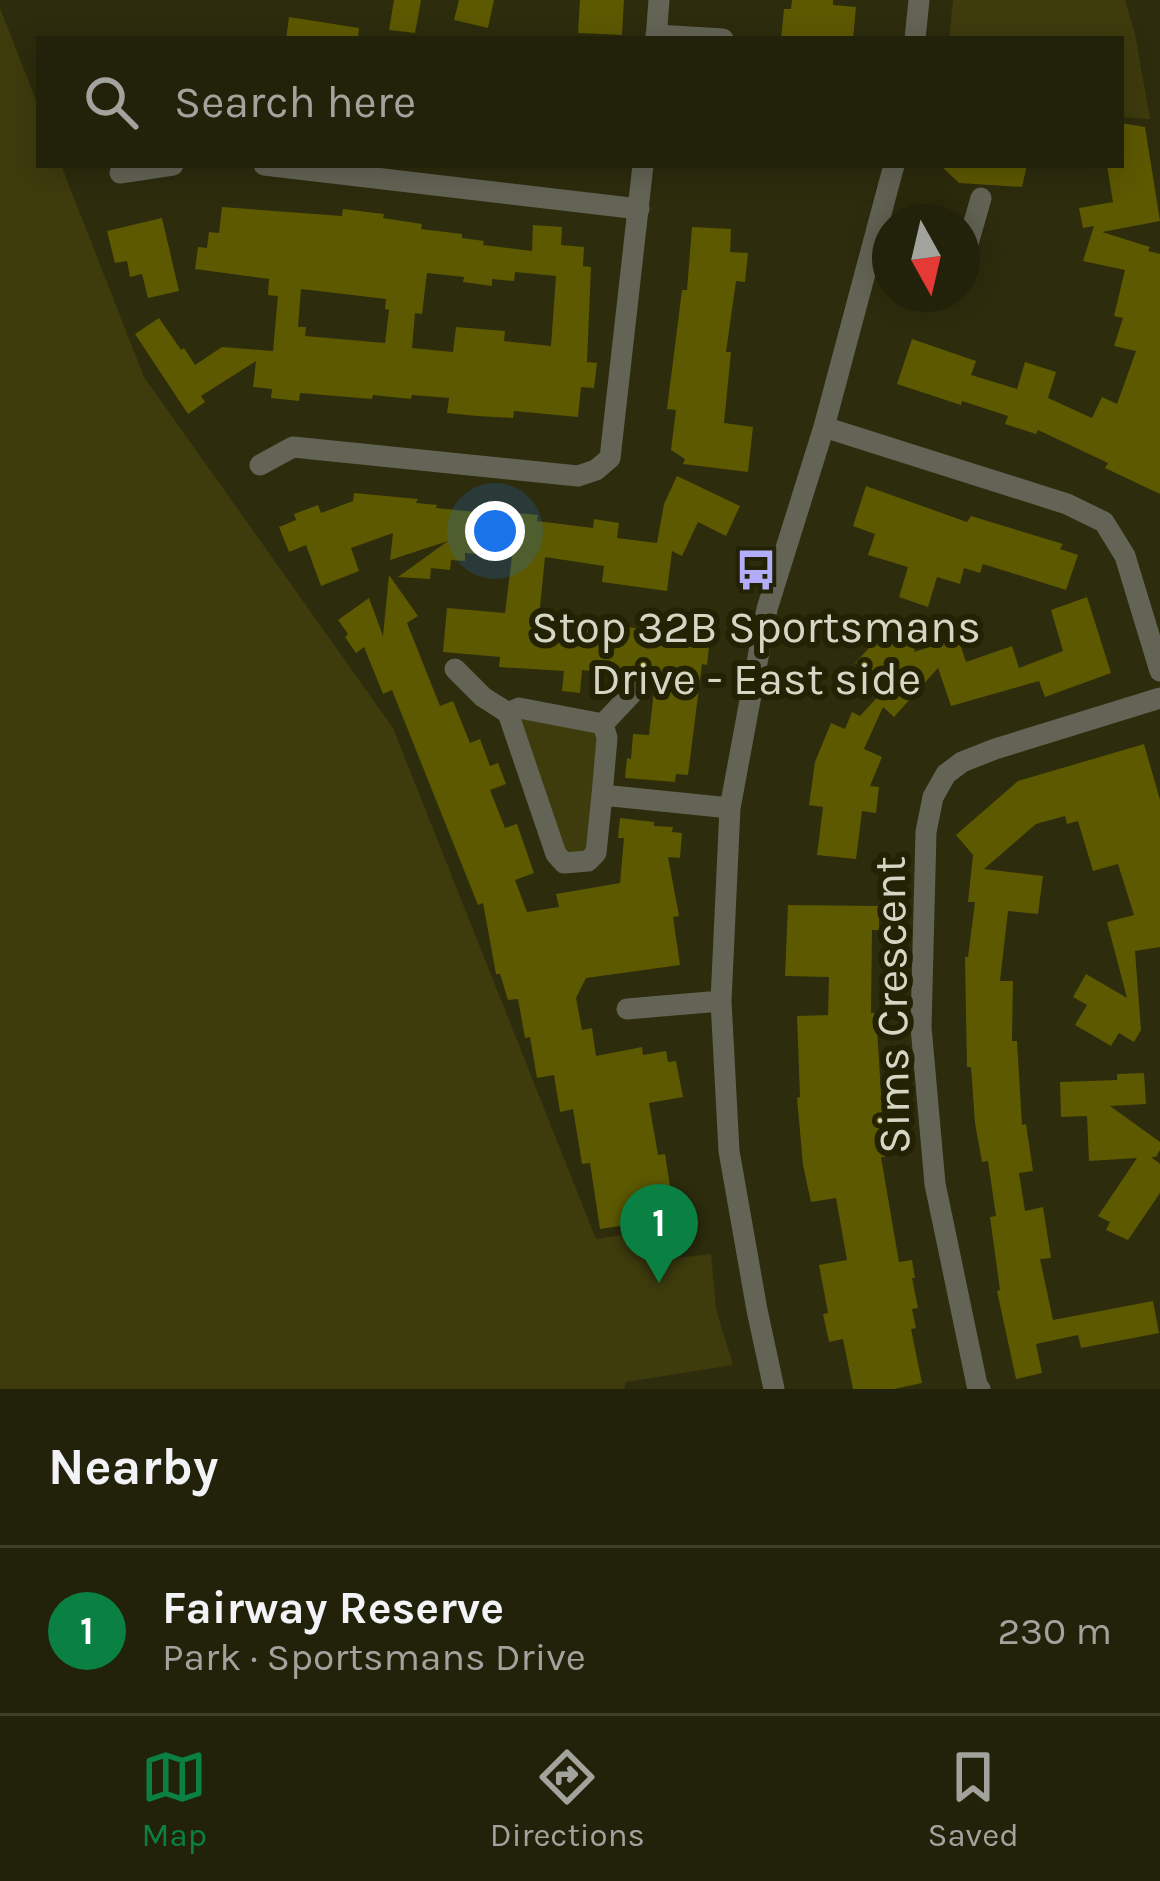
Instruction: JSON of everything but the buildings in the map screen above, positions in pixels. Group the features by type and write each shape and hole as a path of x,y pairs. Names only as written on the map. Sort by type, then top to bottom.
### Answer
{"street":[{"path":"656,36 659,0"},
{"path":"915,36 919,0"},
{"path":"120,173 153,168"},
{"path":"290,168 639,209"},
{"path":"260,465 293,447 578,476 596,470 610,458 644,168"},
{"path":"775,1389 729,1151 721,1001 730,808 766,609 824,427 892,168"},
{"path":"979,204 981,198"},
{"path":"824,427 1067,504 1104,522 1124,556 1160,671"},
{"path":"455,669 483,698 508,713 556,854 564,863 588,861 596,853 608,738 603,724"},
{"path":"603,724 635,690"},
{"name":"Sims Crescent","path":"980,1389 934,1184 921,1027 926,832 933,797 946,774 962,762 1160,698"},
{"path":"508,713 519,708 603,724"},
{"path":"602,795 730,808"},
{"path":"627,1009 721,1001"}],"shaded area":[{"path":"953,0 1125,0 1150,119 1124,117 1124,36 949,36"},
{"path":"0,8 36,100 36,168 62,168 144,377 393,728 596,1239 671,1227 676,1258 711,1254 716,1309 733,1365 626,1382 624,1389 0,1389"},
{"path":"519,708 603,724 596,853 564,863 513,732"}],"place":[{"name":"Stop 32B Sportsmans Drive - East side","path":"756,570"},
{"name":"Fairway Reserve","path":"659,1283"}]}
